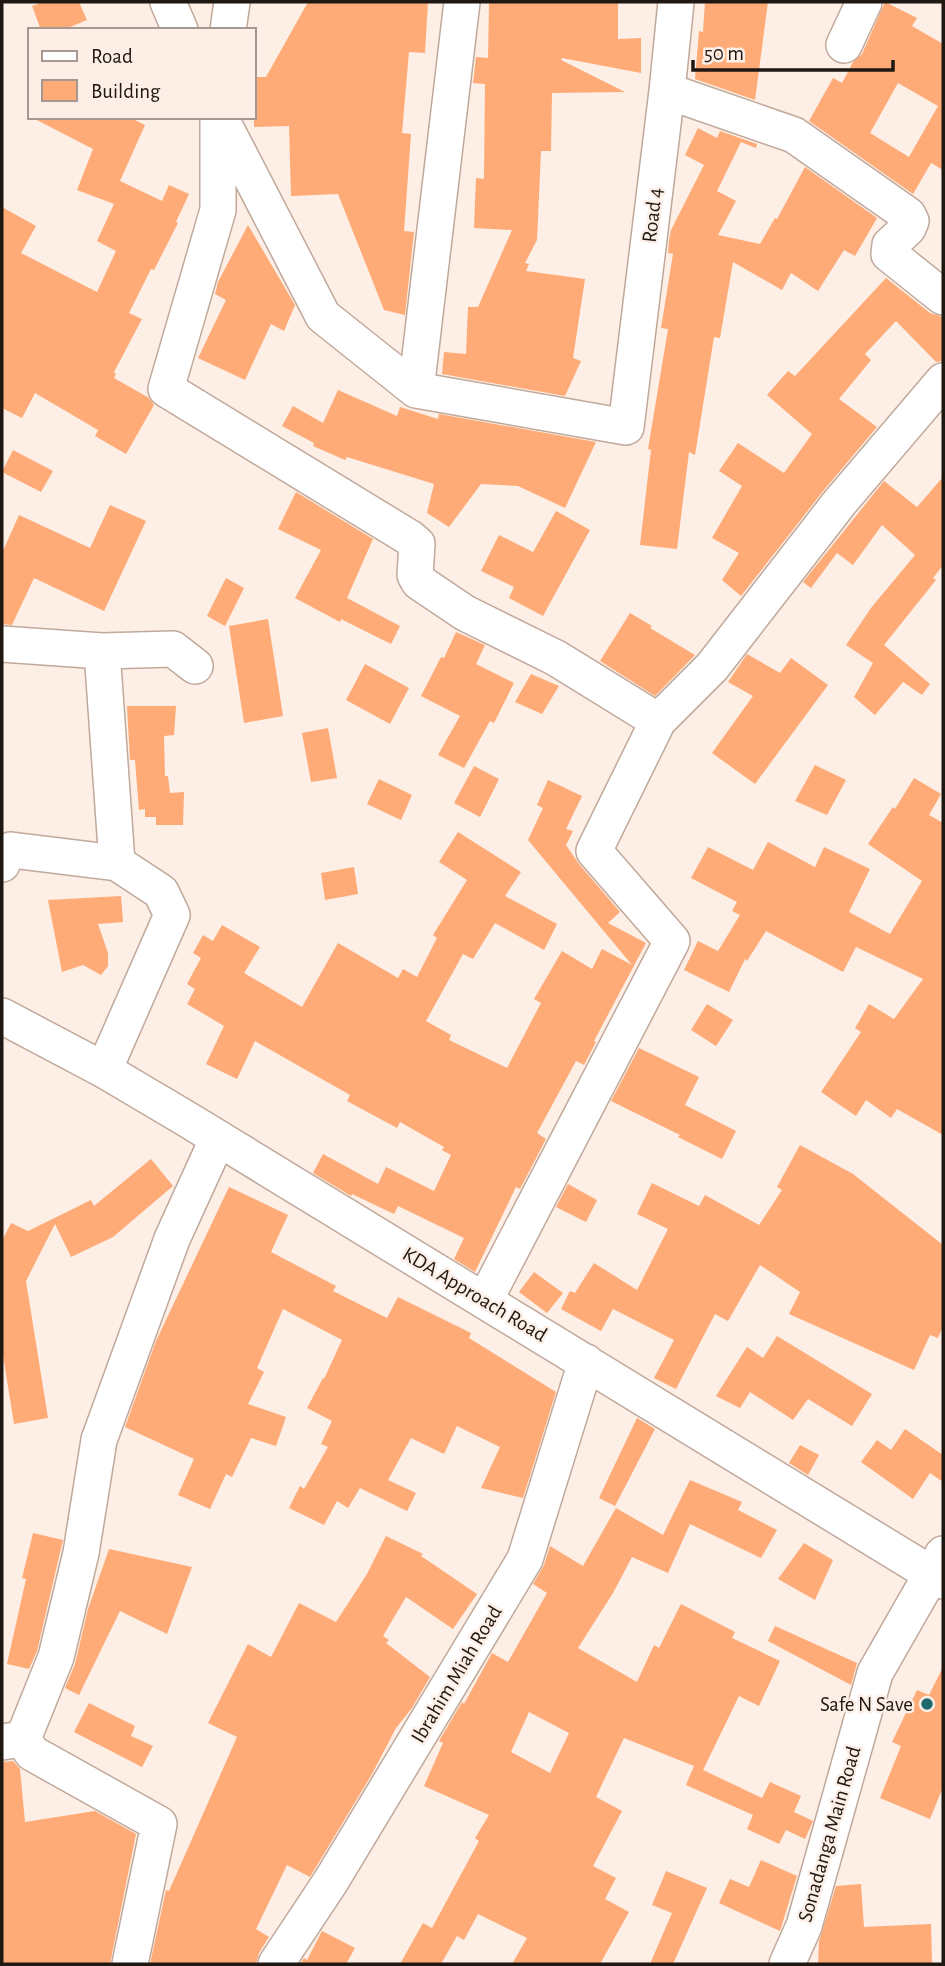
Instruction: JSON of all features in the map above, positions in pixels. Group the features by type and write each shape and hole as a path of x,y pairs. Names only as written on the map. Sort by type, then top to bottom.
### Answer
{"street":[{"path":"168,2 179,28"},
{"path":"229,28 232,2"},
{"path":"415,390 462,2"},
{"name":"Road 4","path":"415,390 625,428 676,2"},
{"path":"844,45 864,2"},
{"path":"667,91 794,135 908,215 911,221 908,228 890,245 889,254 943,297"},
{"path":"219,119 218,209 166,389 410,538 416,544 415,575 419,582 465,612 556,658 658,720"},
{"path":"220,119 323,316 415,390"},
{"path":"485,1300 672,940 594,851 658,720 712,667 840,502 943,381"},
{"path":"2,644 102,651 173,649 195,666"},
{"path":"102,651 117,863"},
{"path":"2,864 11,850 117,863 161,892 172,915 104,1070"},
{"name":"KDA Approach Road","path":"2,1016 104,1070 586,1362 939,1569"},
{"path":"130,1964 159,1824 13,1741 59,1644 81,1553 99,1440 172,1239 218,1138"},
{"name":"Ibrahim Miah Road","path":"276,1964 331,1881 525,1559 586,1362"},
{"name":"Sonadanga Main Road","path":"787,1964 804,1926 875,1673 939,1569"}],"building":[{"path":"43,2 79,2 87,20 68,28 40,28 32,6"},
{"path":"308,2 428,2 425,53 409,52 402,133 411,134 404,231 414,232 405,315 384,310 338,194 291,196 289,126 254,127 256,77 266,77"},
{"path":"489,2 618,2 618,39 641,38 641,73 562,58 561,60 625,92 552,93 551,151 541,151 537,240 525,263 529,264 526,271 585,279 573,358 581,361 565,396 442,374 444,352 466,354 468,307 478,307 512,230 474,228 476,178 484,179 485,84 473,83 476,57 488,58"},
{"path":"705,2 768,2 755,100 695,79 699,31 703,32"},
{"path":"885,2 917,18 912,26 943,44 943,170 931,163 913,194 809,121 833,78 842,83 853,62 862,54","holes":["898,83 938,106 909,157 870,133"]},
{"path":"35,119 133,119 145,125 120,181 162,201 169,185 189,194 176,222 178,223 129,313 142,319 114,372 114,378 149,398 154,405 126,454 95,436 98,430 35,393 22,418 2,408 2,207 36,226 21,253 97,292 116,251 97,241 114,204 77,190 93,149"},
{"path":"698,128 717,138 720,131 757,144 756,148 741,142 717,191 736,201 718,235 760,244 805,167 877,218 855,256 844,250 818,291 791,273 782,290 733,262 720,338 714,337 695,455 689,452 677,549 640,545 651,450 648,449 668,329 661,328 673,254 668,253 669,240 671,230 704,165 685,155"},
{"path":"248,225 295,305 284,331 271,324 245,380 198,358 226,300 215,294 218,282"},
{"path":"886,278 930,313 943,317 943,361 936,362 896,321 865,354 871,360 839,399 877,427 741,596 722,580 739,553 712,538 742,486 719,471 738,443 784,473 812,434 767,395 788,371 795,376"},
{"path":"338,390 397,416 400,407 438,419 439,414 596,442 565,508 518,486 481,484 449,527 427,513 434,484 347,457 345,460 313,446 314,443 282,426 293,406 323,423"},
{"path":"13,450 53,471 41,492 2,472"},
{"path":"943,477 943,565 933,578 936,580 884,645 930,684 922,695 903,682 875,715 854,697 873,663 846,645 871,608 915,555 882,525 853,565 837,553 811,588 803,582 884,481 917,507"},
{"path":"296,492 373,539 347,598 400,626 391,644 341,619 340,622 295,598 321,550 278,529"},
{"path":"110,505 146,521 104,611 34,578 12,625 2,624 2,553 19,515 90,548"},
{"path":"556,511 590,530 543,616 509,598 514,587 481,571 499,535 533,552"},
{"path":"226,578 244,588 225,626 207,616"},
{"path":"630,613 695,655 655,696 600,661"},
{"path":"268,619 283,716 244,723 229,626"},
{"path":"456,632 485,645 476,664 514,683 494,723 490,721 464,768 438,755 460,716 421,696"},
{"path":"747,654 780,673 791,658 828,685 755,784 712,753 753,696 728,682"},
{"path":"365,664 409,688 390,724 346,700"},
{"path":"531,674 559,686 542,714 515,702"},
{"path":"127,706 176,706 174,735 164,736 165,776 168,776 170,793 184,792 183,825 156,825 156,817 145,817 145,809 139,810 135,760 130,760"},
{"path":"328,728 337,778 311,782 302,733"},
{"path":"815,765 846,780 827,815 795,801"},
{"path":"474,766 499,779 480,817 454,803"},
{"path":"914,778 941,794 929,815 943,823 943,1135 897,1109 891,1118 866,1100 856,1116 821,1092 861,1032 855,1028 869,1004 894,1019 923,979 856,947 843,972 766,931 747,961 745,959 729,992 684,970 698,941 718,951 740,915 732,911 737,902 691,878 708,847 753,870 768,842 815,867 824,847 870,869 849,912 890,934 922,881 868,844 893,807 895,809"},
{"path":"379,779 412,795 401,820 367,804"},
{"path":"548,780 582,796 566,829 573,831 566,845 620,912 608,923 646,943 584,1065 576,1061 537,1133 546,1139 520,1189 516,1187 475,1272 454,1259 464,1238 398,1206 394,1214 352,1194 351,1196 313,1173 323,1154 378,1184 386,1167 434,1191 451,1155 442,1150 444,1147 400,1122 397,1128 347,1101 350,1095 255,1041 237,1079 206,1064 224,1026 187,1004 195,989 187,984 201,958 193,953 203,935 213,941 222,925 260,947 244,973 302,1007 338,943 398,978 403,969 417,977 437,938 433,935 467,880 439,862 458,832 521,872 505,896 557,924 544,950 495,923 473,959 463,954 426,1021 451,1035 449,1040 507,1068 541,1003 534,999 562,951 592,969 602,949 632,965 528,840 543,808 537,805"},
{"path":"354,867 358,894 325,900 321,873"},
{"path":"121,896 123,922 98,924 108,953 108,966 101,975 83,965 62,972 48,900"},
{"path":"707,1004 733,1020 716,1046 691,1030"},
{"path":"639,1048 699,1077 685,1105 736,1131 722,1159 611,1101"},
{"path":"800,1145 853,1174 943,1245 943,1326 938,1338 930,1335 914,1370 789,1314 800,1292 760,1265 728,1321 715,1314 676,1389 654,1378 674,1340 613,1309 601,1331 561,1309 570,1291 575,1293 594,1263 637,1290 668,1229 637,1214 652,1183 699,1206 705,1195 759,1225 782,1190 777,1187"},
{"path":"151,1159 173,1186 113,1237 71,1257 55,1224 26,1281 48,1418 14,1424 2,1349 2,1241 11,1223 28,1231 91,1200 94,1206"},
{"path":"568,1184 597,1200 586,1222 556,1207"},
{"path":"229,1187 288,1215 271,1252 336,1286 333,1291 387,1318 398,1297 471,1333 469,1338 556,1392 523,1498 481,1488 500,1447 457,1426 444,1454 411,1438 388,1480 416,1493 407,1511 360,1488 348,1508 337,1501 324,1525 289,1508 300,1486 304,1489 328,1447 321,1444 332,1421 307,1408 342,1340 283,1309 257,1368 264,1372 248,1404 286,1417 276,1446 251,1438 232,1477 226,1474 210,1509 178,1495 194,1459 125,1427 156,1341"},
{"path":"534,1272 563,1293 547,1313 519,1292"},
{"path":"777,1336 872,1394 852,1426 808,1399 793,1420 750,1392 740,1408 716,1396 747,1347 763,1358"},
{"path":"637,1418 655,1429 615,1506 599,1498"},
{"path":"905,1429 943,1455 943,1482 930,1473 913,1499 861,1462 877,1440 891,1450"},
{"path":"800,1445 819,1455 808,1475 789,1463"},
{"path":"690,1480 742,1502 738,1510 777,1530 761,1558 690,1524 668,1573 632,1557 578,1648 637,1682 654,1645 659,1648 681,1604 735,1632 732,1638 780,1661 759,1706 739,1696 703,1770 762,1798 770,1782 801,1796 794,1812 813,1821 805,1839 786,1830 779,1844 747,1829 753,1815 686,1785 694,1766 624,1738 596,1797 622,1811 593,1866 616,1878 605,1899 629,1912 600,1964 512,1964 527,1938 478,1914 464,1940 457,1936 441,1964 400,1964 423,1923 432,1928 479,1841 475,1838 489,1815 424,1786 443,1743 439,1741 462,1702 464,1704 492,1653 508,1662 547,1593 533,1584 544,1565 550,1546 583,1566 616,1508 663,1535","holes":["529,1712 569,1733 550,1773 511,1752"]},
{"path":"33,1533 63,1540 37,1651 29,1669 7,1664"},
{"path":"386,1536 423,1554 421,1556 477,1594 453,1629 406,1597 383,1636 389,1640 386,1643 430,1677 412,1708 396,1728 372,1774 310,1877 287,1865 256,1929 269,1937 256,1964 150,1964 166,1890 169,1891 237,1737 208,1723 248,1644 271,1657 299,1603 336,1622 367,1574"},
{"path":"804,1543 833,1560 815,1600 778,1579"},
{"path":"109,1549 192,1567 167,1634 120,1611 79,1695 65,1688 75,1664 88,1609"},
{"path":"775,1626 857,1663 851,1685 768,1641"},
{"path":"943,1667 943,1787 930,1819 880,1798 901,1746 892,1742 917,1690 929,1695"},
{"path":"89,1703 135,1726 131,1736 153,1746 142,1767 74,1732"},
{"path":"13,1761 20,1769 25,1822 95,1811 136,1834 110,1964 2,1964 2,1762"},
{"path":"761,1860 797,1876 780,1931 719,1903 730,1879 749,1887"},
{"path":"666,1871 707,1888 673,1964 650,1964 672,1913 652,1905"},
{"path":"861,1884 864,1927 931,1924 932,1964 818,1964 819,1941 836,1886"},
{"path":"322,1931 355,1948 346,1964 300,1964 304,1958 307,1960"}],"place":[{"name":"Safe N Save","path":"927,1704"}]}
